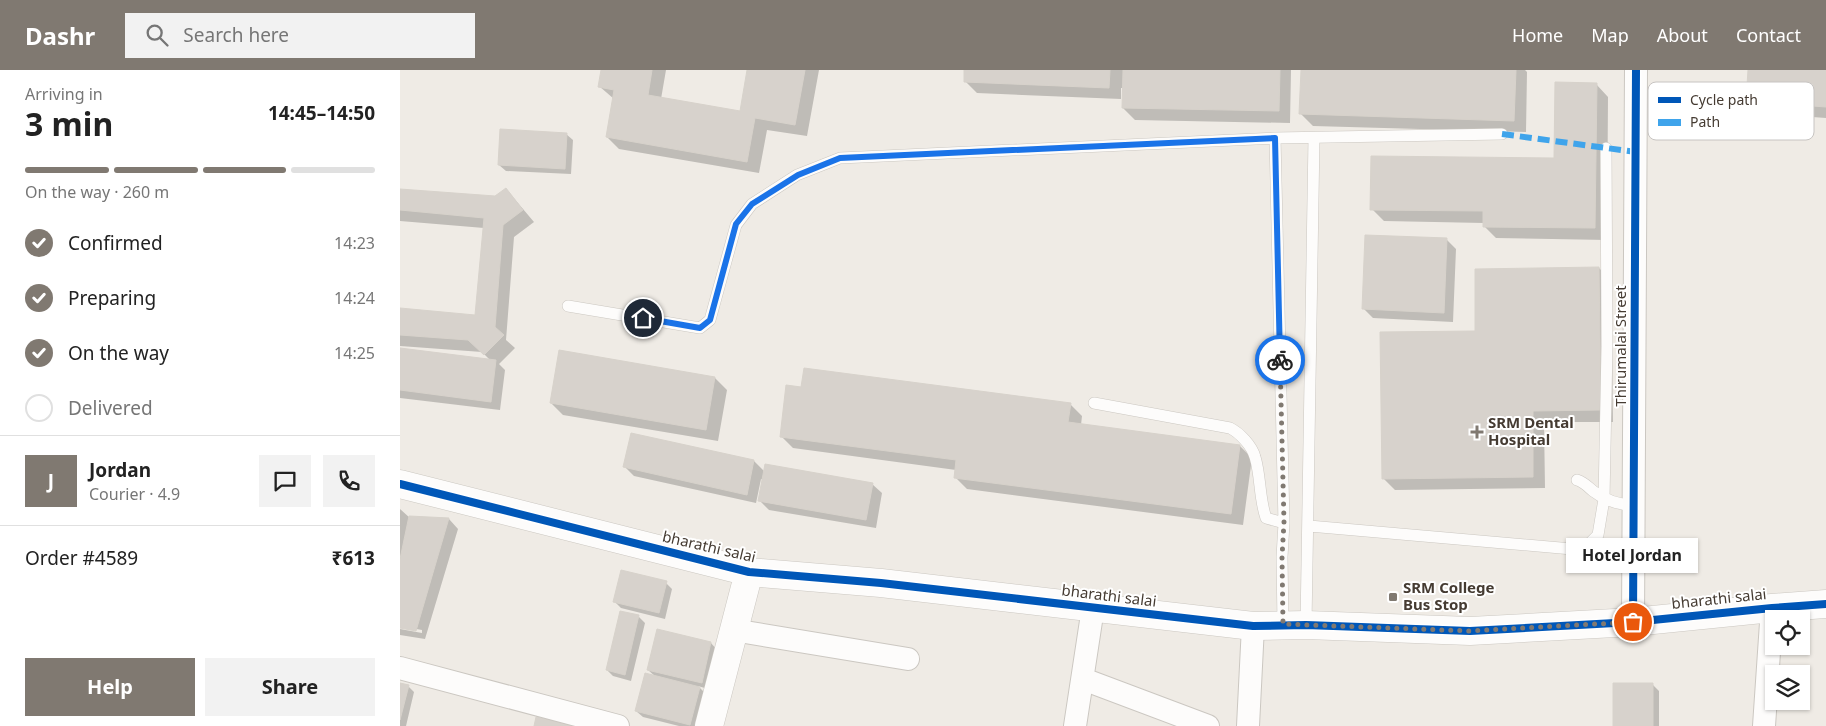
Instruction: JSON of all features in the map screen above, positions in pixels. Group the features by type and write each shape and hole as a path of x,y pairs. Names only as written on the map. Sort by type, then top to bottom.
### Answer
{"street":[{"name":"Thirumalai Street","path":"1633,622 1636,70"},
{"name":"bharathi salai","path":"400,484 748,572 882,583 1253,626 1294,625 1470,631 1633,622 1826,604"},
{"path":"709,726 748,572"},
{"path":"1076,726 1093,608"},
{"path":"1764,726 1772,608"},
{"path":"1248,726 1253,626"},
{"path":"733,630 908,658"},
{"path":"400,668 618,726"},
{"path":"1083,679 1208,726"}],"lane":[{"path":"568,306 700,328 710,320 736,224 752,204 798,175 840,158 1275,138 1502,134"},
{"path":"1275,138 1284,522 1282,557 1294,625"},
{"path":"1294,625 1309,526 1314,138"},
{"path":"1309,526 1572,548 1588,545 1598,535 1604,499 1608,346 1606,148"},
{"path":"1094,403 1230,428 1236,431 1255,456 1261,503 1266,518 1284,522"},
{"path":"1577,480 1583,482 1604,499 1622,505 1633,506"}],"building":[{"path":"601,70 652,70 648,95 740,111 747,70 805,70 795,125 755,118 747,162 606,137 614,90 598,87"},
{"path":"964,70 1110,70 1109,88 964,82"},
{"path":"1123,70 1280,70 1279,111 1122,108"},
{"path":"1301,70 1516,70 1514,121 1299,114"},
{"path":"1748,70 1826,70 1826,107 1814,106 1814,82 1747,82"},
{"path":"1555,82 1597,83 1595,228 1483,227 1483,211 1370,210 1371,156 1554,158"},
{"path":"500,129 567,133 565,169 498,165"},
{"path":"506,188 523,210 503,225 495,327 504,335 484,355 468,340 400,335 400,308 475,315 484,218 400,210 400,189 495,196"},
{"path":"1365,235 1447,238 1444,313 1362,309"},
{"path":"1599,267 1601,410 1533,411 1533,477 1382,479 1380,332 1475,331 1475,269"},
{"path":"400,348 496,360 491,402 400,390"},
{"path":"559,350 715,377 706,430 550,403"},
{"path":"804,368 1071,403 1068,422 1240,445 1231,514 954,478 956,460 780,437 786,385 801,387"},
{"path":"631,433 754,460 747,495 623,467"},
{"path":"765,464 873,483 866,520 758,501"},
{"path":"409,516 449,518 416,631 400,628 400,559"},
{"path":"621,570 667,581 659,613 613,602"},
{"path":"620,611 639,615 625,675 606,670"},
{"path":"657,629 711,642 702,683 647,670"},
{"path":"645,673 700,687 690,725 635,711"},
{"path":"400,683 409,685 400,720"},
{"path":"1613,683 1653,683 1653,726 1613,726"},
{"path":"536,717 574,726 534,726"}],"marked path":[{"path":"1502,134 1636,152"}],"cycle path":[{"path":"1633,622 1636,70"},
{"path":"400,484 749,572 881,583 1253,626 1306,625 1470,631 1633,622 1826,604"}],"way so far":[{"path":"1280,360 1284,522 1282,557 1283,624 1470,631 1633,622"}],"place":[{"name":"SRM Dental Hospital","path":"1477,432"},
{"name":"SRM College Bus Stop","path":"1393,597"},
{"name":"Hotel Jordan","path":"1633,622"}],"route":[{"path":"643,318 700,328 705,325 710,320 736,224 752,204 798,175 840,158 1275,138 1280,360"}]}
